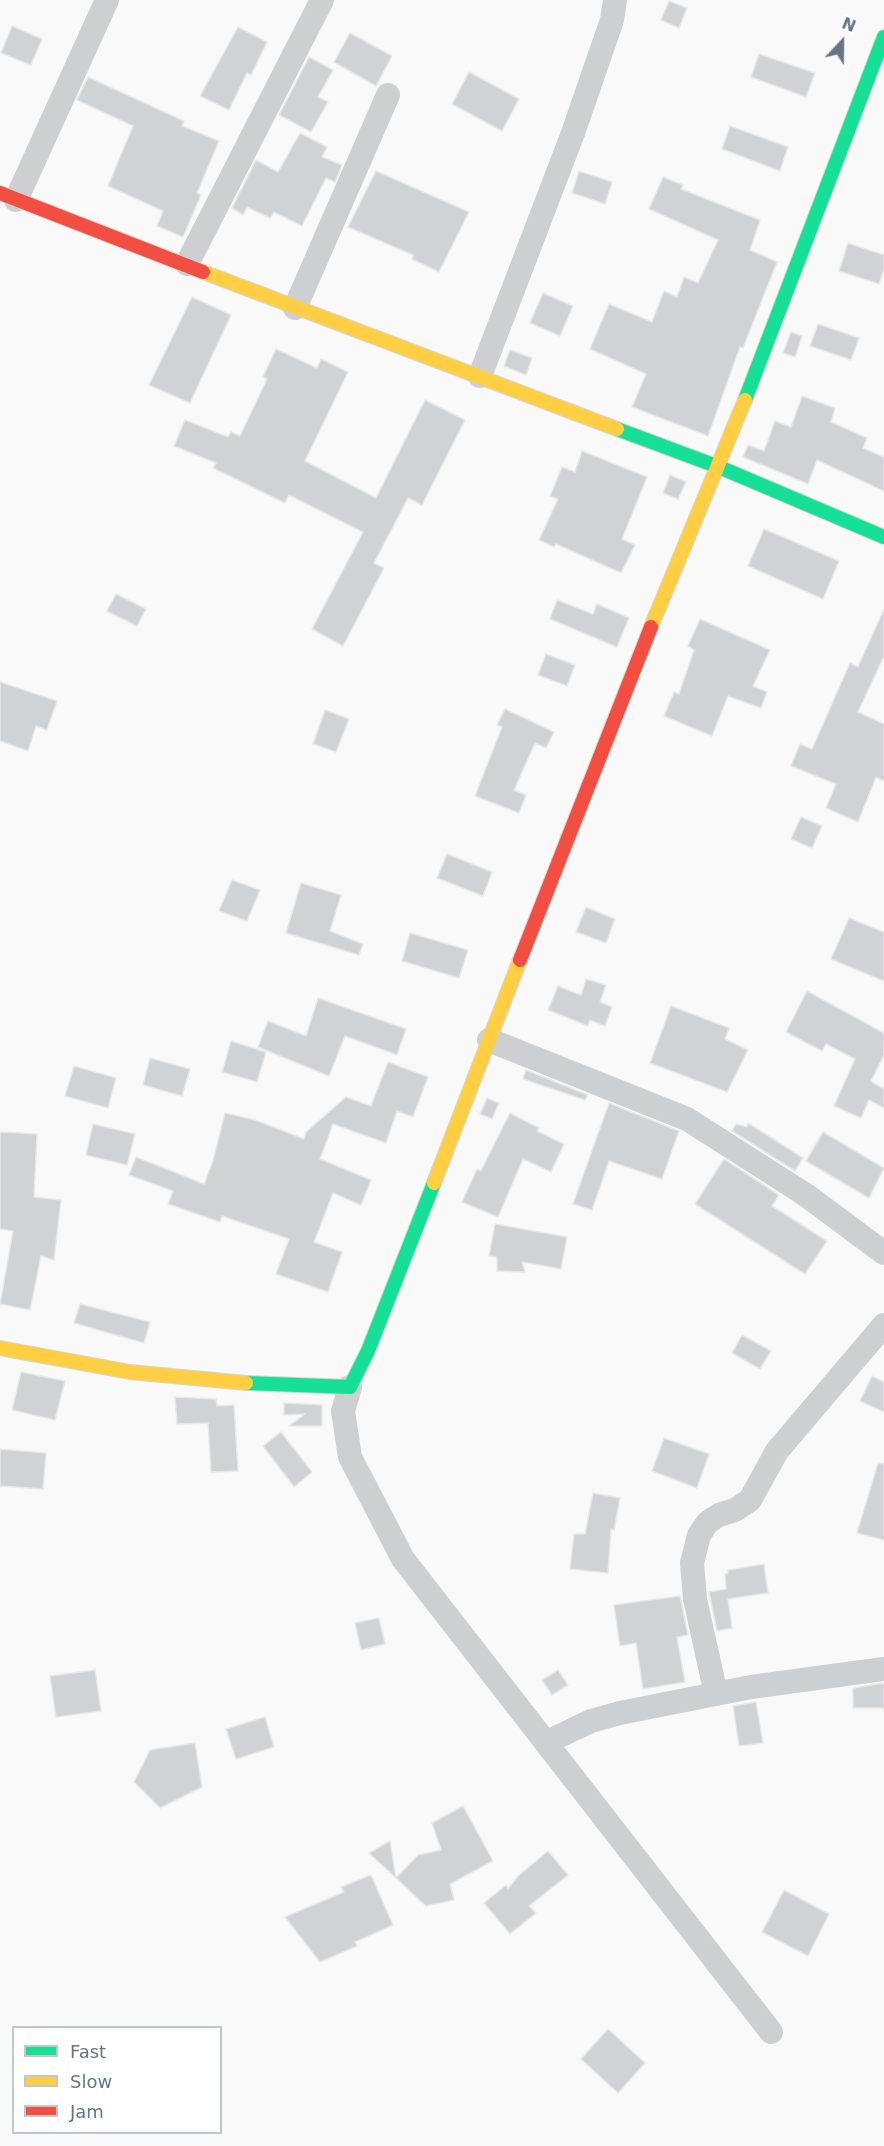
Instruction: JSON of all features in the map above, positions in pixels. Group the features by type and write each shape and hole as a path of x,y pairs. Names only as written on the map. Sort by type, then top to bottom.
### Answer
{"street":[{"path":"107,0 8,196 295,308 719,467 884,537"},
{"path":"187,264 322,0"},
{"path":"480,376 573,133 612,20 615,0"},
{"path":"771,2032 403,1559 350,1457 343,1411 350,1387 368,1352 632,670 719,467 884,37"},
{"path":"295,308 388,95"},
{"path":"489,1040 687,1119 807,1195 884,1253"},
{"path":"716,1694 695,1599 692,1563 699,1535 708,1522 718,1515 735,1510 750,1500 777,1451 884,1324"},
{"path":"0,1348 76,1365 171,1377 350,1387"},
{"path":"547,1742 591,1721 620,1713 716,1694 884,1669"}],"building":[{"path":"669,1 687,8 679,28 661,20"},
{"path":"12,26 42,39 31,65 1,53"},
{"path":"238,27 267,42 251,75 247,73 229,110 200,96"},
{"path":"350,33 392,56 376,86 334,62"},
{"path":"759,54 815,73 806,97 751,77"},
{"path":"309,57 333,70 318,97 328,102 311,132 279,115"},
{"path":"469,72 519,99 502,131 452,104"},
{"path":"88,77 184,121 182,126 219,141 197,193 201,195 183,237 157,226 163,211 108,186 133,126 77,100"},
{"path":"730,126 788,147 780,171 722,149"},
{"path":"300,133 327,147 322,157 342,165 335,182 326,178 302,226 274,212 270,218 247,207 243,215 232,208 256,160 278,172"},
{"path":"376,171 469,212 439,272 412,259 413,255 348,227"},
{"path":"579,171 612,182 605,204 572,193"},
{"path":"663,177 683,185 681,189 760,220 750,250 777,262 743,348 740,347 708,436 632,407 646,374 590,349 609,304 652,322 664,291 677,297 684,277 698,283 718,240 649,209"},
{"path":"848,243 884,255 884,269 879,284 839,271"},
{"path":"543,293 573,306 560,336 530,323"},
{"path":"192,297 231,315 190,403 149,385"},
{"path":"818,324 859,338 851,360 810,346"},
{"path":"791,332 802,336 795,357 783,353"},
{"path":"276,349 317,368 321,359 348,372 305,461 376,498 425,400 465,420 422,505 408,498 374,563 384,568 343,646 312,629 363,532 289,495 285,503 213,468 216,463 174,446 185,420 228,437 231,432 240,436 267,379 263,377"},
{"path":"510,350 532,358 526,375 504,366"},
{"path":"802,396 835,408 831,422 867,438 863,448 884,457 884,491 817,460 808,484 743,457 748,445 764,451 775,421 791,427"},
{"path":"582,451 647,477 622,539 635,545 621,573 556,544 554,547 539,540 558,499 550,496 562,467 575,472"},
{"path":"670,475 686,482 678,499 663,493"},
{"path":"764,529 839,561 823,599 748,566"},
{"path":"116,594 146,609 137,626 107,611"},
{"path":"557,600 593,614 597,604 629,618 617,647 550,619"},
{"path":"884,609 884,656 858,712 884,724 884,781 876,777 858,822 826,808 836,784 791,766 800,744 812,749 850,663 858,667"},
{"path":"700,619 770,650 753,686 767,692 761,708 728,696 712,736 664,716 674,692 679,694 694,650 688,646"},
{"path":"546,654 575,665 567,686 538,675"},
{"path":"0,682 57,701 47,730 36,726 28,751 0,741"},
{"path":"505,709 554,732 546,748 535,743 514,790 526,795 519,813 475,796 502,727 497,725"},
{"path":"325,710 349,719 336,752 313,744"},
{"path":"801,817 822,826 812,848 791,839"},
{"path":"447,854 492,872 483,896 437,878"},
{"path":"232,880 260,890 247,921 219,911"},
{"path":"301,883 341,895 330,931 363,944 359,955 286,933"},
{"path":"586,907 615,919 606,943 576,932"},
{"path":"849,918 884,932 884,981 831,959"},
{"path":"410,933 468,950 459,978 402,961"},
{"path":"586,979 606,985 600,1002 612,1007 605,1026 590,1020 588,1026 548,1010 558,986 581,995"},
{"path":"807,991 884,1033 884,1055 871,1081 884,1089 884,1108 869,1100 861,1118 834,1106 855,1059 826,1044 822,1051 786,1032"},
{"path":"318,998 406,1029 397,1055 345,1036 329,1076 258,1047 268,1021 306,1036"},
{"path":"671,1006 729,1028 725,1039 748,1050 727,1092 650,1063"},
{"path":"231,1041 266,1052 257,1082 222,1072"},
{"path":"150,1058 190,1069 182,1096 143,1085"},
{"path":"388,1062 428,1077 413,1117 397,1111 386,1143 333,1124 320,1159 371,1180 361,1205 333,1193 314,1242 342,1252 328,1292 276,1274 289,1239 222,1216 220,1222 168,1204 173,1191 129,1175 136,1157 204,1184 213,1161 225,1113 255,1120 304,1139 306,1132 346,1097 371,1106"},
{"path":"74,1066 116,1078 108,1108 65,1096"},
{"path":"526,1070 588,1095 585,1100 523,1079"},
{"path":"487,1098 499,1103 492,1119 480,1114"},
{"path":"609,1103 679,1131 662,1179 609,1161 592,1210 573,1204"},
{"path":"510,1113 539,1128 537,1131 564,1144 551,1172 523,1159 498,1217 462,1202 477,1169 481,1171"},
{"path":"748,1123 803,1158 795,1171 732,1131 736,1124 747,1127"},
{"path":"93,1124 135,1134 127,1165 86,1155"},
{"path":"0,1132 37,1134 34,1197 61,1200 54,1260 41,1256 30,1310 0,1304 13,1231 0,1229"},
{"path":"823,1132 884,1168 869,1198 806,1161"},
{"path":"724,1159 779,1195 772,1206 827,1241 805,1274 695,1204"},
{"path":"495,1224 567,1237 561,1269 522,1262 525,1272 497,1271 497,1257 489,1256"},
{"path":"80,1304 150,1322 144,1343 74,1323"},
{"path":"742,1335 771,1351 760,1369 732,1353"},
{"path":"21,1372 65,1381 55,1420 12,1410"},
{"path":"872,1376 884,1382 884,1412 860,1401"},
{"path":"175,1397 216,1399 217,1406 234,1405 238,1471 211,1472 208,1423 177,1424"},
{"path":"284,1403 322,1405 322,1426 289,1426 305,1414 284,1415"},
{"path":"281,1432 312,1472 294,1487 263,1446"},
{"path":"664,1438 709,1454 697,1488 652,1471"},
{"path":"0,1449 46,1453 43,1489 0,1486"},
{"path":"878,1463 884,1464 884,1540 857,1533"},
{"path":"593,1493 620,1498 614,1530 611,1529 608,1573 570,1569 574,1534 585,1534"},
{"path":"764,1564 768,1593 728,1599 732,1628 717,1631 709,1592 726,1589 725,1574 728,1570"},
{"path":"680,1596 688,1635 677,1637 685,1682 643,1689 636,1643 620,1646 614,1605"},
{"path":"379,1618 385,1644 361,1650 355,1623"},
{"path":"95,1670 101,1711 56,1717 50,1676"},
{"path":"558,1670 568,1685 552,1695 542,1680"},
{"path":"884,1683 884,1708 853,1708 853,1688"},
{"path":"756,1702 763,1743 739,1746 733,1706"},
{"path":"265,1717 274,1747 236,1759 226,1729"},
{"path":"195,1743 202,1787 160,1808 134,1782 150,1750"},
{"path":"463,1806 493,1861 450,1884 454,1900 426,1906 396,1878 418,1855 441,1850 432,1823"},
{"path":"390,1841 396,1878 369,1853"},
{"path":"548,1851 568,1875 529,1906 536,1913 510,1934 484,1903 506,1885 508,1889 518,1876"},
{"path":"371,1875 393,1925 355,1942 357,1946 320,1962 285,1917 344,1892 341,1887"},
{"path":"784,1890 829,1914 808,1956 762,1932"},
{"path":"608,2029 645,2063 618,2093 581,2059"}],"traffic: fast":[{"path":"745,400 884,37"},
{"path":"617,429 719,467 884,537"},
{"path":"246,1383 350,1387 368,1351 434,1183"}],"traffic: slow":[{"path":"203,272 617,429"},
{"path":"651,627 745,400"},
{"path":"434,1183 520,960"},
{"path":"0,1348 130,1372 246,1383"}],"traffic: jam":[{"path":"0,193 203,272"},
{"path":"520,960 651,627"}]}
